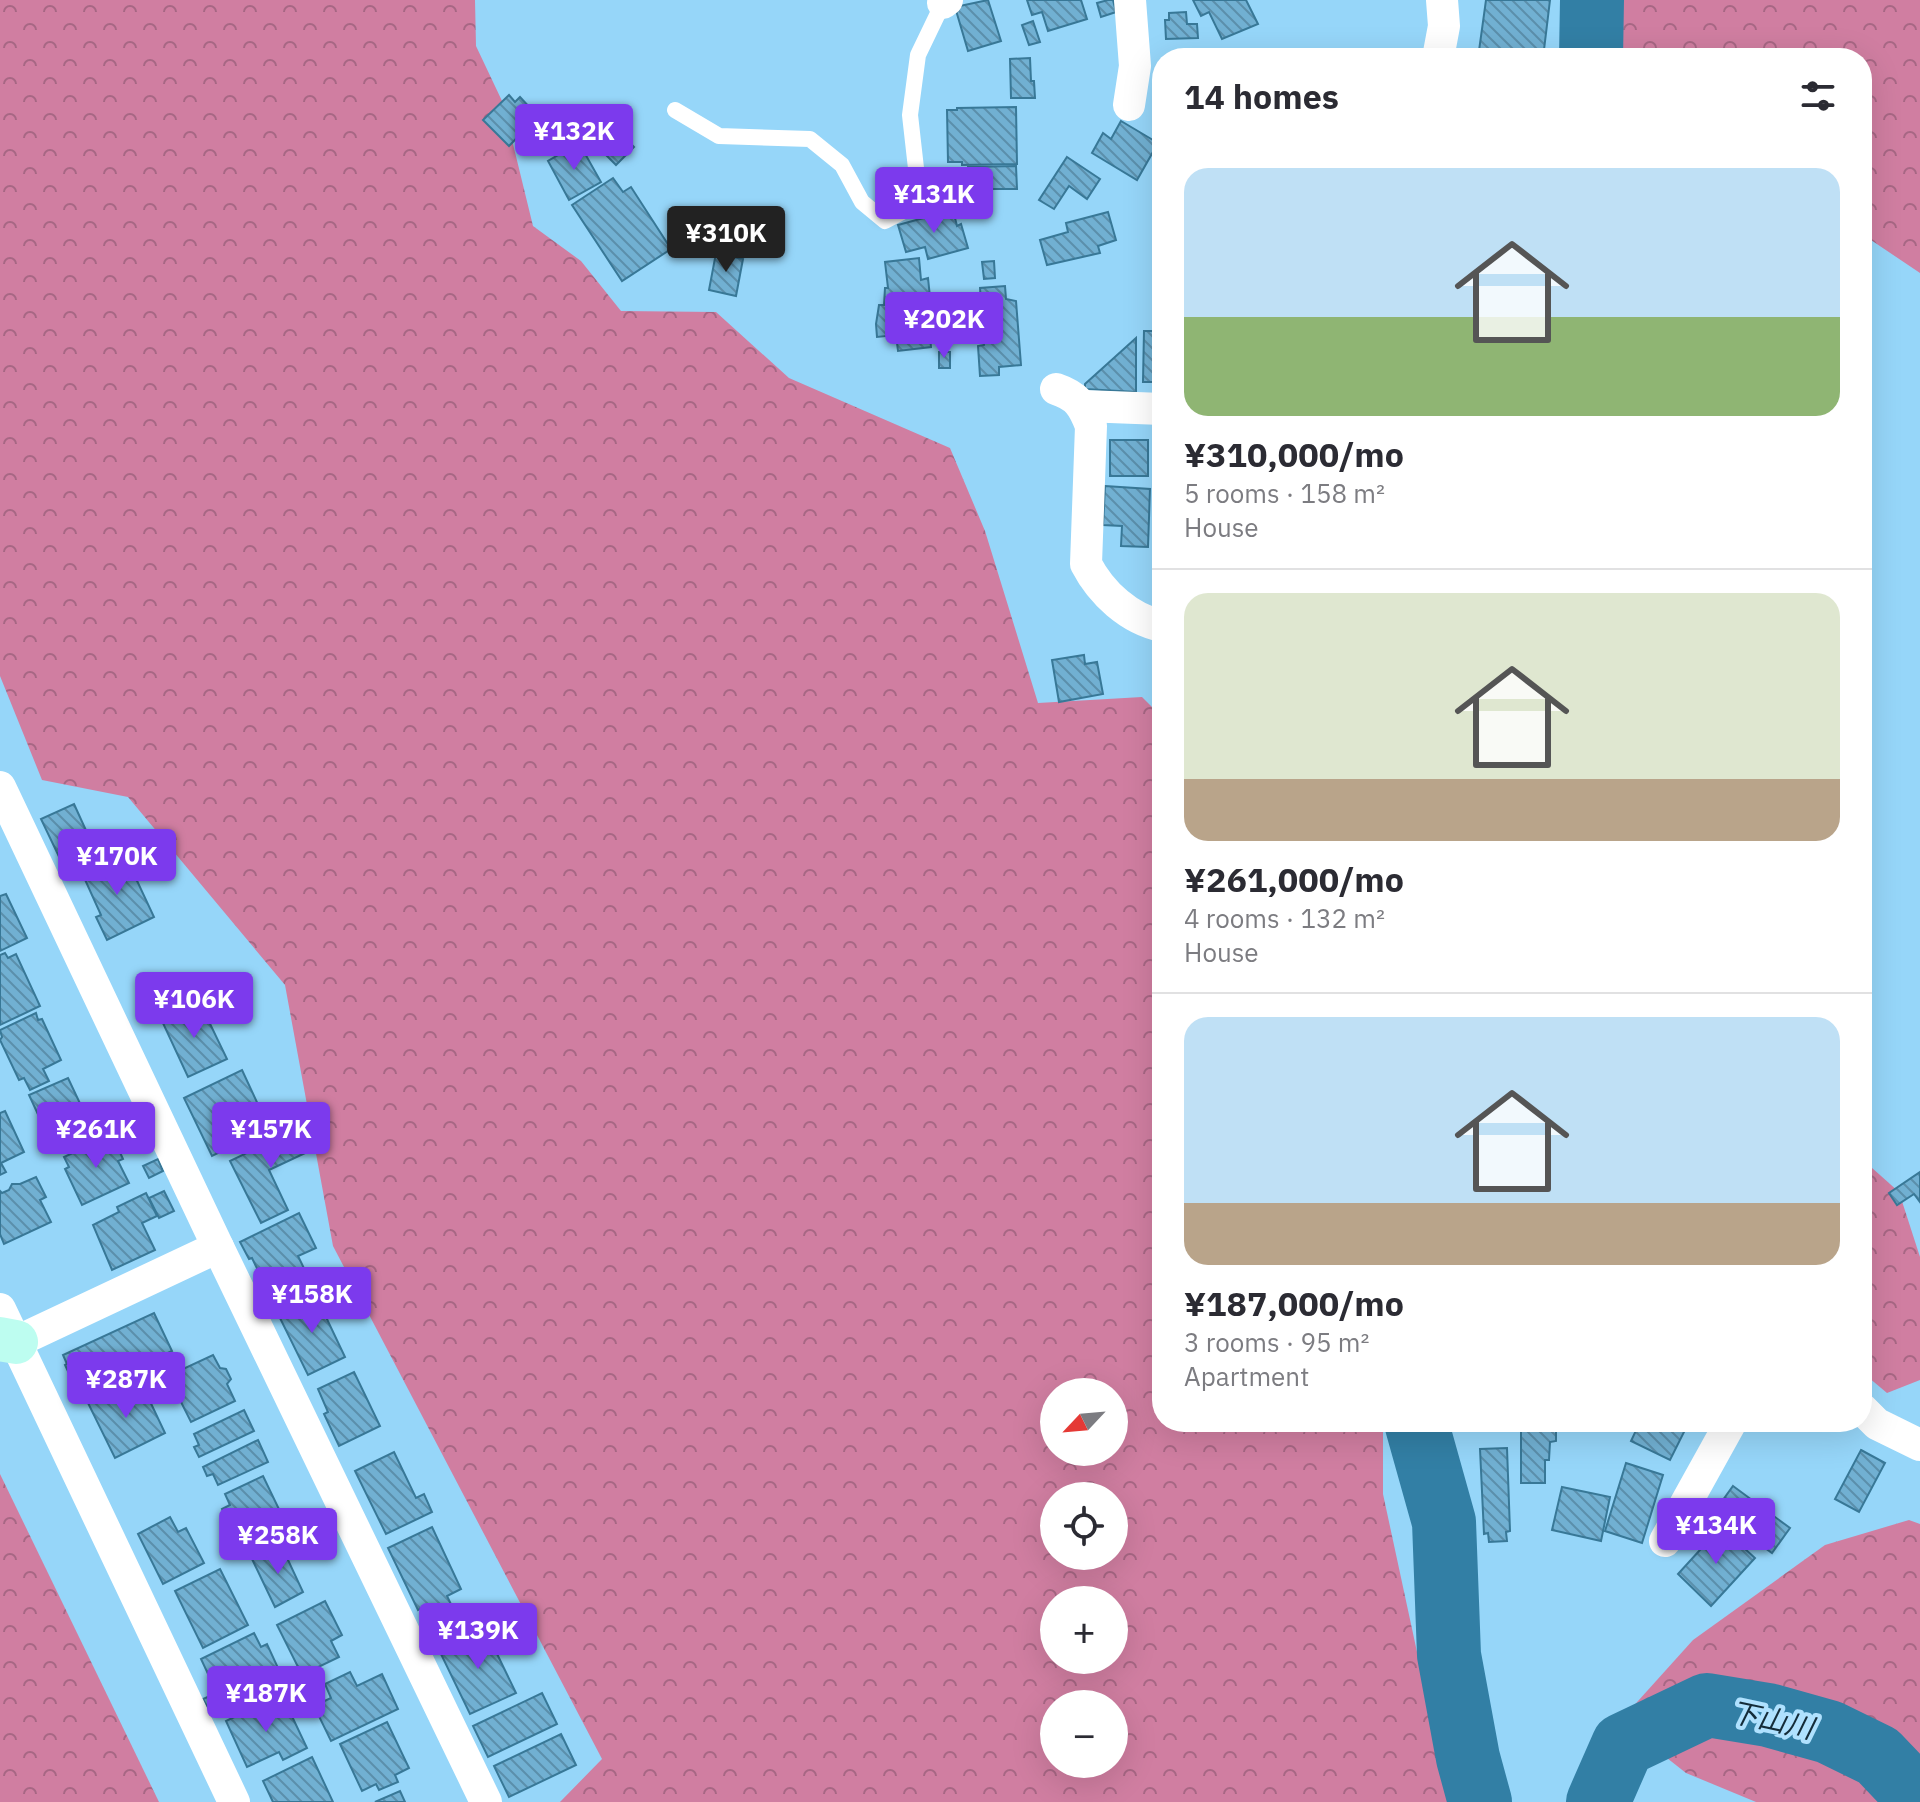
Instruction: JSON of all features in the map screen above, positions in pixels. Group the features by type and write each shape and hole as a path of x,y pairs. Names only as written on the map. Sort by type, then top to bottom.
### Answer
{"street":[{"path":"1129,105 1135,66 1130,0"},
{"path":"1440,48 1444,26 1442,0"},
{"path":"1056,389 1071,394 1084,406 1091,426 1086,564 1095,583 1129,613 1152,622"},
{"path":"1084,406 1152,409"},
{"path":"0,787 486,1802"},
{"path":"218,1247 5,1330 234,1802"},
{"path":"1872,1419 1920,1445"},
{"path":"1665,1541 1725,1432"}],"lane":[{"path":"675,110 719,136 810,139 842,165 862,202 885,221 904,211 918,186 910,115 918,55 945,2"}],"green space":[{"path":"0,0 475,0 476,46 503,103 533,226 581,261 621,311 716,312 789,378 950,448 985,531 1038,703 1142,697 1152,707 1152,1432 1383,1432 1383,1494 1445,1782 1452,1802 560,1802 602,1759 333,1246 285,985 128,797 42,780 0,676"},
{"path":"1605,0 1920,0 1920,273 1872,241 1872,48 1603,48"},
{"path":"1872,1168 1899,1192 1920,1257 1920,1380 1887,1393 1872,1380"},
{"path":"0,1474 159,1802 0,1802"},
{"path":"1909,1520 1920,1524 1920,1802 1756,1802 1686,1773 1620,1721 1693,1640 1825,1545"}],"building":[{"path":"988,0 1001,41 968,51 955,7"},
{"path":"1027,0 1081,0 1087,19 1048,31 1042,12 1032,15"},
{"path":"1113,0 1116,12 1101,17 1097,3"},
{"path":"1193,0 1246,0 1258,24 1222,39 1209,12 1201,16"},
{"path":"1486,0 1550,0 1544,48 1479,48"},
{"path":"1186,12 1187,24 1197,24 1198,38 1166,39 1165,20 1169,20 1169,13"},
{"path":"1033,21 1040,42 1029,45 1022,25"},
{"path":"1030,58 1035,98 1011,98 1010,59"},
{"path":"509,95 515,102 520,97 532,110 528,114 534,120 509,146 483,120"},
{"path":"1016,107 1017,164 962,165 962,162 948,162 947,110"},
{"path":"1121,121 1152,139 1152,154 1137,180 1092,153 1103,133 1111,139"},
{"path":"615,127 634,147 616,165 597,146"},
{"path":"579,143 601,182 569,200 548,161"},
{"path":"1067,157 1100,179 1087,199 1069,186 1054,209 1039,200"},
{"path":"1016,166 1017,189 980,189 979,180 968,180 968,167"},
{"path":"613,178 623,192 631,187 671,249 622,281 572,205"},
{"path":"953,210 968,248 928,259 925,247 906,252 898,225"},
{"path":"1108,212 1116,240 1098,246 1100,253 1047,265 1040,240 1068,232 1066,223"},
{"path":"716,253 743,259 736,296 709,290"},
{"path":"919,258 921,280 928,278 933,326 929,326 931,347 898,351 896,335 877,337 879,305 884,305 885,288 888,288 885,262"},
{"path":"994,261 995,278 984,279 982,262"},
{"path":"1005,286 1006,299 1016,301 1021,365 999,367 999,375 980,376 978,346 984,345 980,288"},
{"path":"1144,331 1152,331 1152,382 1143,382"},
{"path":"1136,338 1136,392 1085,389 1085,384"},
{"path":"939,352 950,352 950,368 939,368"},
{"path":"1110,440 1148,440 1148,476 1110,476"},
{"path":"1105,486 1150,489 1148,547 1121,546 1122,526 1103,525"},
{"path":"1084,655 1085,664 1097,662 1103,694 1059,702 1052,660"},
{"path":"74,804 99,859 75,870 69,857 61,861 41,819"},
{"path":"124,853 154,917 107,940 96,917 101,915 82,873"},
{"path":"6,894 27,938 0,951 0,896"},
{"path":"5,953 8,958 16,954 40,1006 0,1025 0,955"},
{"path":"200,1003 227,1059 188,1077 162,1021"},
{"path":"36,1013 38,1020 42,1019 61,1060 43,1069 49,1081 30,1090 24,1078 19,1080 0,1040 0,1030"},
{"path":"242,1070 269,1128 212,1156 184,1098"},
{"path":"68,1078 93,1131 54,1149 29,1095"},
{"path":"5,1111 24,1152 1,1163 6,1172 0,1175 0,1113"},
{"path":"307,1124 318,1147 269,1170 288,1210 261,1223 230,1161"},
{"path":"112,1135 123,1159 118,1161 129,1183 82,1205 65,1169 69,1167 64,1157"},
{"path":"158,1159 163,1171 149,1178 143,1166"},
{"path":"1920,1172 1920,1202 1914,1194 1897,1205 1889,1193"},
{"path":"36,1177 46,1197 40,1200 51,1222 4,1244 0,1234 0,1191 2,1193 9,1190 12,1184"},
{"path":"164,1191 174,1211 159,1218 149,1198"},
{"path":"146,1193 157,1216 142,1223 155,1250 112,1270 93,1225 119,1212 117,1207"},
{"path":"299,1213 316,1248 298,1256 314,1289 276,1308 252,1258 249,1259 240,1242"},
{"path":"316,1296 345,1357 308,1375 278,1314"},
{"path":"154,1313 172,1351 83,1392 79,1382 74,1384 63,1355"},
{"path":"213,1355 231,1379 227,1384 235,1401 191,1422 168,1376"},
{"path":"354,1372 380,1426 339,1446 324,1414 328,1412 318,1389"},
{"path":"129,1383 137,1398 146,1393 165,1433 115,1458 88,1403"},
{"path":"244,1410 254,1431 199,1457 194,1447 199,1445 194,1434"},
{"path":"1521,1432 1556,1432 1556,1441 1550,1442 1549,1460 1545,1460 1545,1483 1521,1483"},
{"path":"1635,1432 1684,1432 1670,1460 1631,1441"},
{"path":"258,1440 268,1462 218,1485 213,1474 207,1476 203,1467"},
{"path":"1507,1448 1510,1531 1506,1532 1507,1541 1489,1542 1488,1533 1484,1534 1480,1449"},
{"path":"1861,1450 1885,1463 1859,1512 1835,1499"},
{"path":"394,1452 416,1498 424,1494 432,1512 386,1534 355,1471"},
{"path":"1626,1463 1663,1475 1642,1543 1605,1531"},
{"path":"263,1476 288,1528 284,1529 286,1534 262,1545 259,1540 240,1549 222,1509 230,1505 225,1494"},
{"path":"1733,1486 1790,1528 1772,1553 1715,1511"},
{"path":"1562,1487 1610,1497 1601,1541 1552,1530"},
{"path":"170,1517 178,1532 186,1528 204,1563 163,1584 138,1534"},
{"path":"432,1527 461,1589 447,1596 459,1621 433,1633 421,1608 418,1610 388,1548"},
{"path":"1721,1527 1755,1558 1711,1606 1678,1574"},
{"path":"281,1545 303,1592 275,1607 252,1559"},
{"path":"220,1569 248,1625 203,1648 175,1591"},
{"path":"325,1601 342,1635 331,1641 339,1657 302,1675 277,1625"},
{"path":"483,1625 516,1693 470,1714 440,1652 464,1641 461,1635"},
{"path":"254,1633 261,1647 267,1644 284,1681 212,1716 203,1699 217,1693 201,1659"},
{"path":"350,1672 357,1686 382,1674 398,1709 331,1741 314,1706 331,1698 325,1684"},
{"path":"542,1693 557,1724 488,1757 473,1726"},
{"path":"272,1699 281,1716 290,1712 307,1748 283,1760 279,1752 247,1767 226,1721"},
{"path":"387,1722 409,1768 395,1775 398,1782 379,1790 376,1784 362,1791 340,1744"},
{"path":"561,1734 576,1765 509,1797 494,1766"},
{"path":"312,1757 333,1802 273,1802 263,1781"},
{"path":"400,1791 405,1802 375,1802"}],"waterway":[{"name":"下山川","path":"1591,48 1592,0"},
{"name":"下山川","path":"1419,1432 1444,1522 1449,1655 1468,1758 1480,1802"},
{"name":"下山川","path":"1598,1802 1623,1745 1707,1705 1768,1715 1829,1732 1878,1756 1920,1800"}]}
